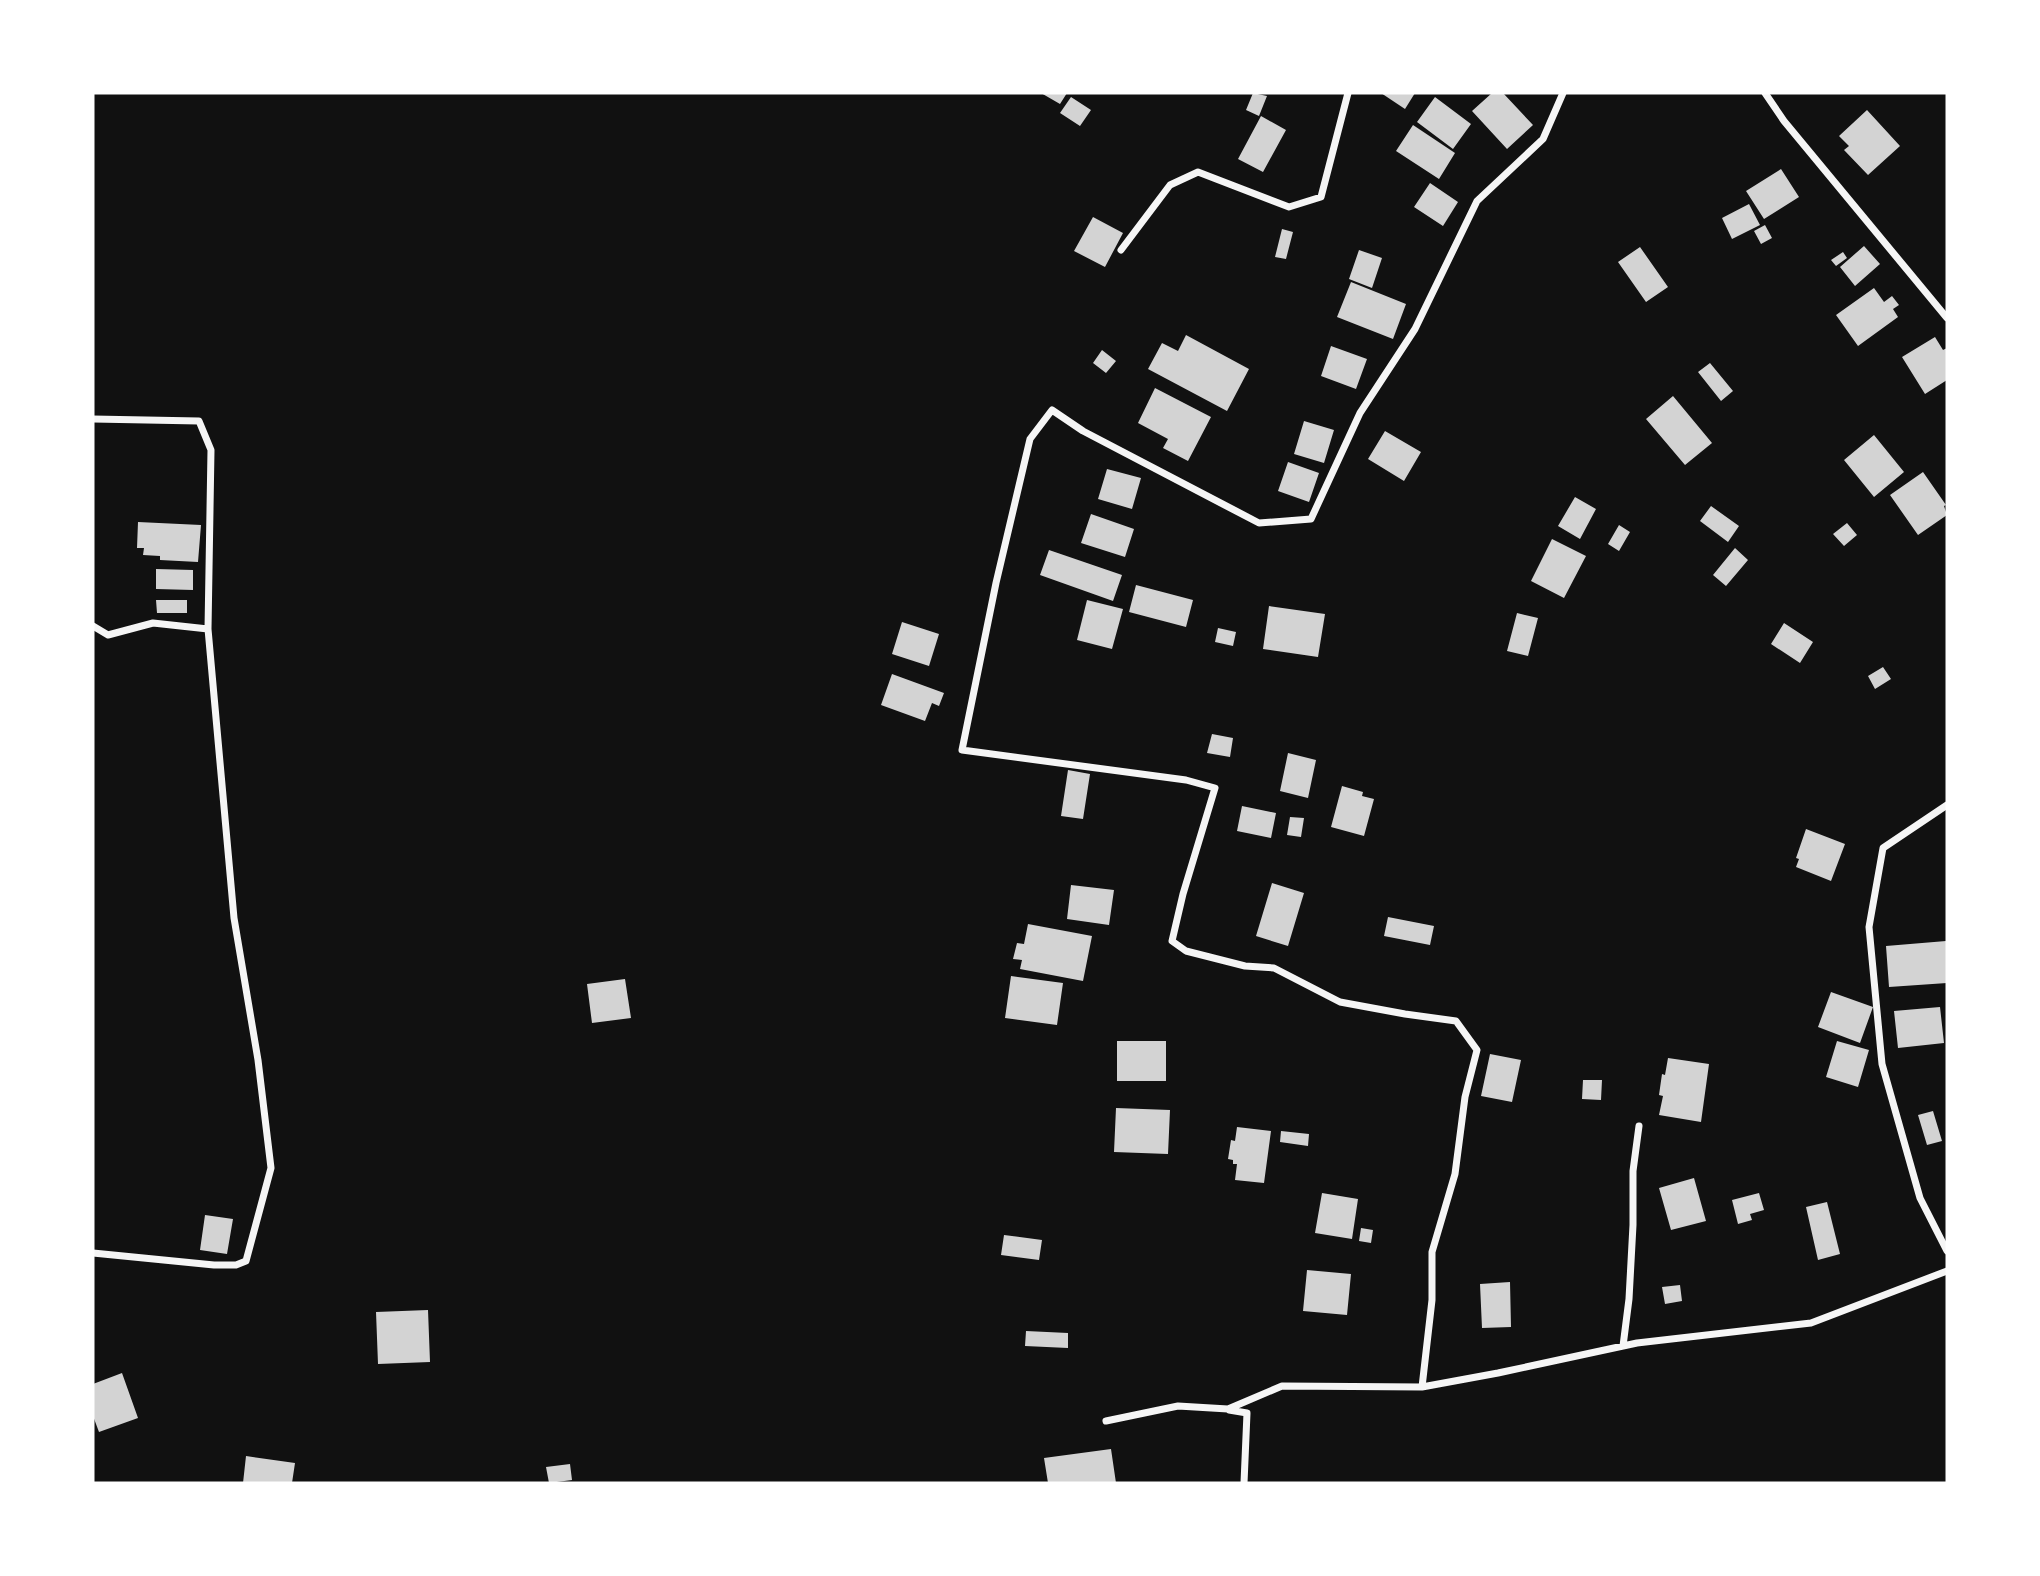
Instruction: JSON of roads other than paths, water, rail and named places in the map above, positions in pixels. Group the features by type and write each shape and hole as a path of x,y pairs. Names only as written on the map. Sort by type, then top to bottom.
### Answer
{"street":[{"path":"1121,250 1170,185 1198,172 1289,206 1321,197 1348,93"},
{"path":"1422,1387 1432,1300 1432,1252 1455,1174 1466,1089 1477,1050 1456,1021 1340,1002 1274,968 1245,966 1186,951 1172,941 1183,894 1215,788 1186,780 962,750 996,583 1030,439 1052,410 1083,431 1259,523 1311,519 1360,413 1415,329 1477,201 1543,139 1563,93"},
{"path":"1765,93 1784,121 1947,318"},
{"path":"93,419 199,421 211,450 208,629 234,918 258,1060 271,1168 246,1261 236,1265 214,1265 93,1253"},
{"path":"93,626 108,635 153,623 208,629"},
{"path":"1947,805 1883,849 1869,927 1882,1064 1920,1198 1947,1251"},
{"path":"1623,1346 1633,1225 1633,1171 1639,1126"},
{"path":"1228,1409 1282,1386 1422,1387 1637,1343 1811,1323 1947,1271"},
{"path":"1106,1420 1178,1406 1247,1413 1244,1483"}]}
